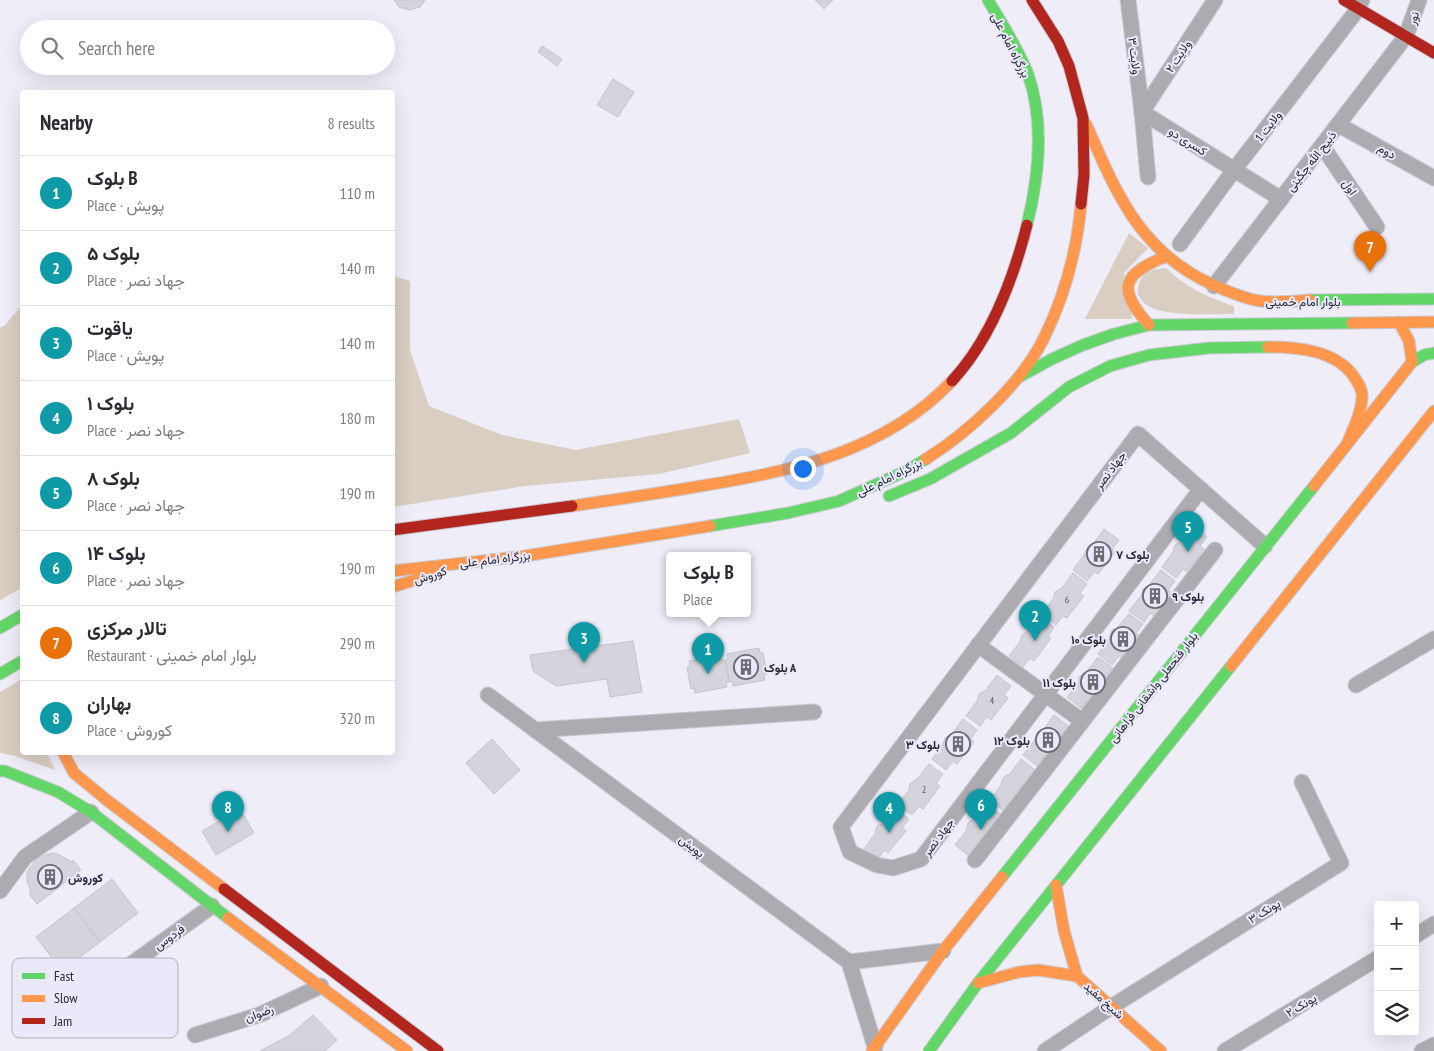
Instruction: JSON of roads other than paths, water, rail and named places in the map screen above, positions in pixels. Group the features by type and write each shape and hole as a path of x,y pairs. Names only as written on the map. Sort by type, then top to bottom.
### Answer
{"main road":[{"name":"بزرگراه امام علی","path":"395,530 525,519 584,505 752,478 806,465 845,452 874,440 922,410 941,393 973,356 988,330 1012,273 1032,207 1038,168 1038,117 1028,74 988,0"},
{"name":"بزرگراه امام علی","path":"395,571 467,563 528,551 588,546 788,513 839,501 906,471 938,451 976,421 1020,377 1043,340 1068,278 1078,232 1084,175 1083,118 1076,87 1065,57 1058,41 1032,0"},
{"path":"1344,0 1360,4 1434,53"},
{"name":"بلوار امام خمینی","path":"1083,118 1111,180 1146,237 1177,265 1199,279 1232,294 1259,301 1434,299"},
{"path":"1149,325 1132,305 1127,294 1128,281 1136,269 1148,262 1167,256"},
{"path":"1399,322 1408,334 1413,350 1412,362"},
{"name":"بلوار امام خمینی","path":"1020,377 1081,345 1118,332 1149,325 1434,322"},
{"path":"880,500 930,479 1003,438 1069,387 1110,366 1149,355 1210,348 1288,347 1328,355 1345,365 1360,384 1362,395 1360,406 1348,442"},
{"path":"1412,362 1424,354 1434,353"},
{"name":"بلوار فتحعلی واشقانی فراهانی","path":"873,1049 944,951 1412,362"},
{"path":"929,1051 978,983 1434,411"},
{"path":"573,517 584,505"},
{"path":"788,513 845,510"},
{"path":"574,534 588,546"},
{"name":"کوروش","path":"395,586 467,563"},
{"path":"0,628 20,616"},
{"path":"0,674 20,662"},
{"path":"65,755 74,773"},
{"path":"58,792 54,785 58,774 66,770 74,773 438,1051"},
{"path":"0,771 5,771 58,792 91,812 212,906 407,1051"},
{"path":"1056,885 1061,919 1077,976"},
{"name":"شیخ مفید","path":"978,983 1019,972 1038,970 1077,976 1161,1051"}],"street":[{"name":"ولایت ۳","path":"1128,0 1148,177"},
{"name":"ولایت ۲","path":"1142,112 1215,0"},
{"name":"نور","path":"1406,36 1419,0"},
{"name":"ولایت 1","path":"1180,244 1360,4"},
{"name":"ذبیح الله چگینی","path":"1214,286 1406,36"},
{"name":"کسری دو","path":"1142,112 1282,199"},
{"name":"دوم","path":"1339,124 1434,178"},
{"name":"اول","path":"1323,146 1377,227"},
{"name":"جهاد نصر","path":"1201,489 921,860 893,868 877,865 850,852 841,827 1138,434 1201,489 1265,546"},
{"path":"975,860 1215,550"},
{"path":"1356,685 1434,639"},
{"path":"978,645 1082,721"},
{"name":"پویش","path":"488,695 848,962"},
{"path":"535,730 814,712"},
{"name":"پونک ۳","path":"1111,1006 1341,863 1302,782"},
{"path":"0,891 25,857 91,812"},
{"name":"فردوس","path":"140,958 212,906"},
{"path":"1419,933 1434,924"},
{"path":"873,1049 848,962 944,951"},
{"name":"پونک ۲","path":"1225,1051 1374,960"},
{"name":"رضوان","path":"195,1035 259,1014 321,986"},
{"path":"1045,1051 1111,1006"},
{"path":"1422,1051 1434,1044"}],"place":[{"name":"تالار مرکزی","path":"1370,272"},
{"name":"بلوک ۸","path":"1188,552"},
{"name":"بلوک ۷","path":"1099,554"},
{"name":"بلوک ۹","path":"1155,596"},
{"name":"بلوک ۱۰","path":"1123,639"},
{"name":"بلوک ۵","path":"1035,641"},
{"name":"یاقوت","path":"584,663"},
{"name":"بلوک A","path":"746,667"},
{"name":"بلوک B","path":"708,674"},
{"name":"بلوک ۱۱","path":"1093,682"},
{"name":"بلوک ۱۲","path":"1048,740"},
{"name":"بلوک ۳","path":"958,744"},
{"name":"بلوک ۱۴","path":"981,830"},
{"name":"بهاران","path":"228,832"},
{"name":"بلوک ۱","path":"889,833"},
{"name":"کوروش","path":"50,877"}]}
